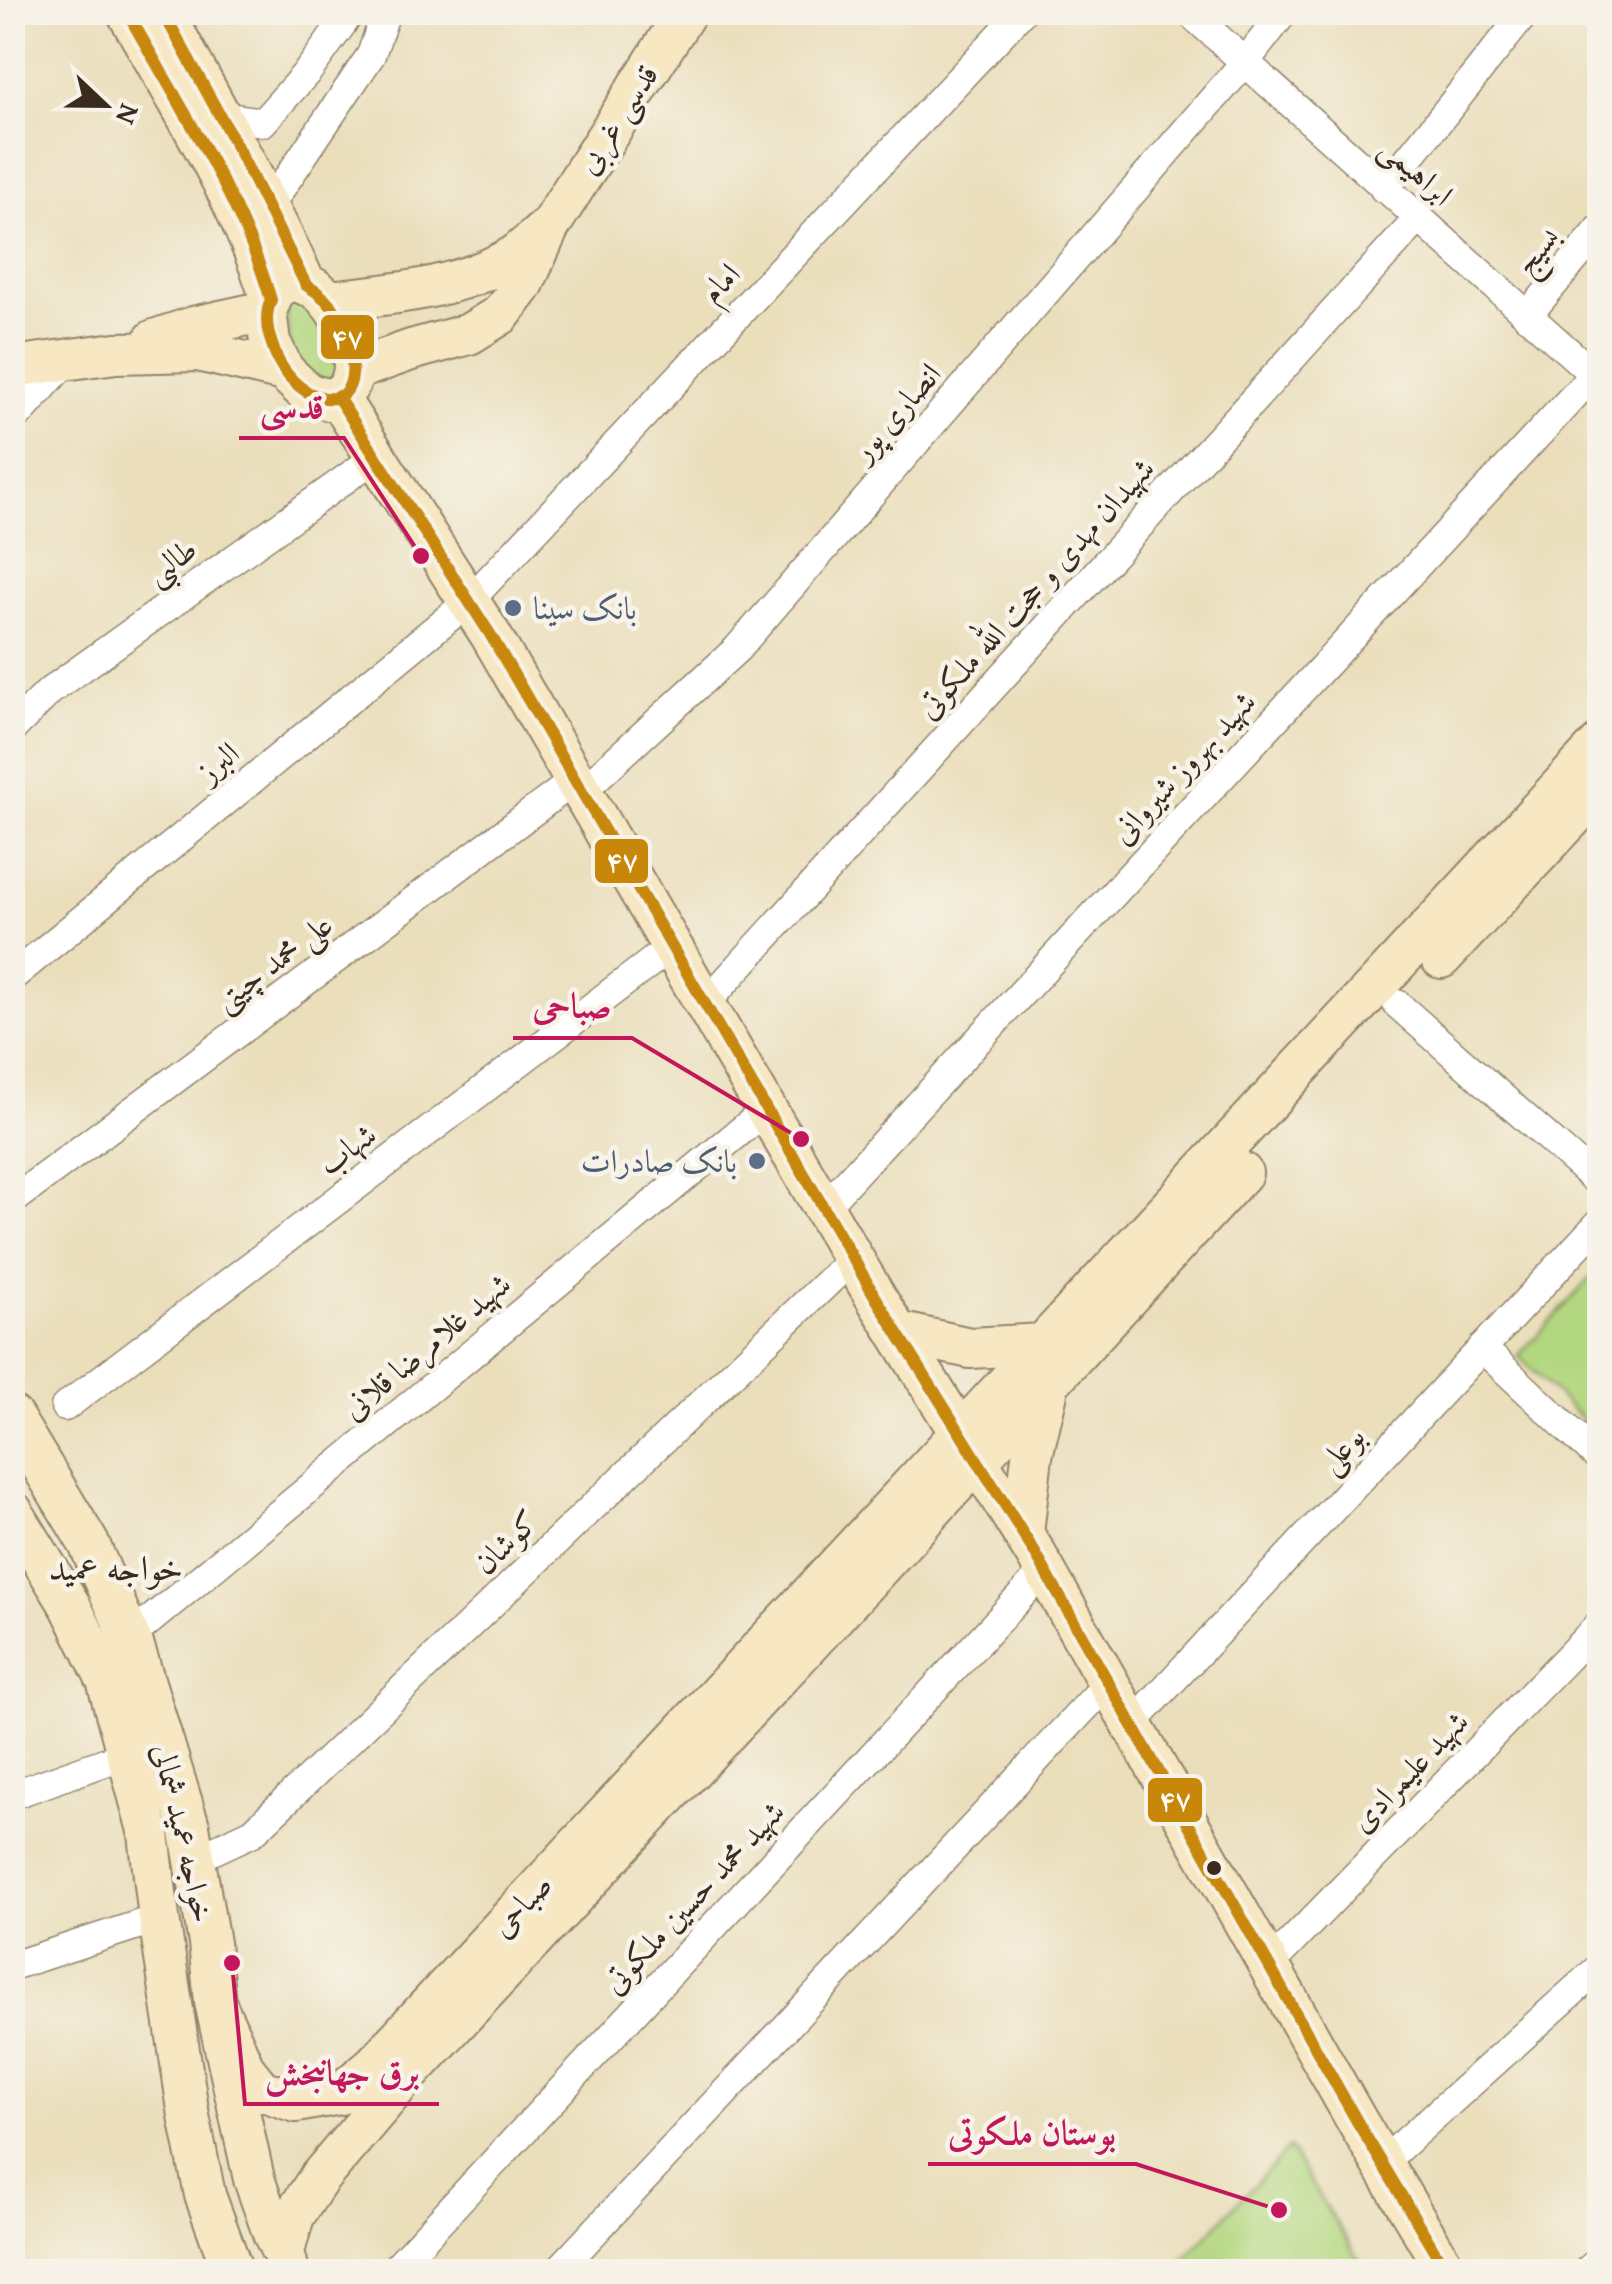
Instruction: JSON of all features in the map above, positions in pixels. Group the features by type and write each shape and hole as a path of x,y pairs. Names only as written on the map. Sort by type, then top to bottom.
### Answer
{"street":[{"path":"127,12 194,131 260,263 293,299 336,309 350,339 346,383 376,458 469,601 853,1258 1045,1570 1268,1966 1447,2272"},
{"path":"163,12 269,206 293,299 270,342 284,372 307,393 329,400 346,383"},
{"path":"222,116 263,122 309,70 351,12"},
{"path":"269,206 371,55 386,12"},
{"name":"قدسی غربی","path":"346,383 411,350 469,334 500,316 522,285 548,227 686,12"},
{"name":"امام","path":"469,601 1022,12"},
{"name":"ابراهیمی","path":"1189,12 1596,378"},
{"name":"انصاری پور","path":"578,786 738,648 1246,61 1284,12"},
{"path":"1384,188 1526,12"},
{"name":"شهیدان مهدی و حجت الله ملکوتی","path":"705,1004 1418,219"},
{"name":"قدسی غربی","path":"116,353 293,299 393,294 458,280 511,258 548,227"},
{"name":"بسیج","path":"1527,316 1600,228"},
{"path":"12,367 116,353 198,351 284,372"},
{"path":"12,422 67,360"},
{"name":"شهید بهروز شیروانی","path":"824,1207 1596,378"},
{"name":"طالبی","path":"12,728 50,691 376,458"},
{"name":"البرز","path":"12,978 469,601"},
{"name":"صباحی","path":"215,2002 245,2070 261,2090 296,2102 340,2094 456,1999 795,1659 969,1447 1600,744"},
{"name":"علی محمد چیتی","path":"12,1201 578,786"},
{"name":"صباحی","path":"1047,1362 1397,1004 1600,788"},
{"name":"شهاب","path":"65,1407 671,947"},
{"path":"1397,1004 1600,1184"},
{"name":"شهید غلامرضا قلانی","path":"130,1636 766,1110"},
{"name":"بوعلی","path":"1133,1723 1600,1222"},
{"name":"کوشان","path":"194,1859 253,1832 853,1258"},
{"path":"898,1332 1047,1362 1023,1533"},
{"path":"1482,1348 1600,1459"},
{"name":"خواجه عمید شمالی","path":"12,1416 89,1544 130,1636 164,1740 189,1826 215,2002 254,2179 287,2263"},
{"path":"25,1542 89,1544"},
{"name":"خواجه عمید شمالی","path":"25,1542 71,1607 106,1680 149,1834 189,2116 206,2195 233,2272"},
{"name":"شهید محمد حسین ملکوتی","path":"392,2272 1045,1570"},
{"name":"شهید علیمرادی","path":"1268,1966 1600,1624"},
{"path":"558,2272 1108,1683"},
{"path":"12,1795 127,1754"},
{"path":"12,1966 159,1918"},
{"path":"1382,2163 1600,1966"},
{"name":"صباحی","path":"287,2263 294,2216 319,2178 398,2085 456,1999"},
{"path":"1586,2272 1600,2260"}],"green space":[{"path":"303,296 328,325 340,376 314,384 292,358 285,304"},
{"path":"1599,1269 1599,1436 1518,1356"},
{"path":"1289,2148 1366,2271 1173,2271"}],"transit line":[{"name":"۴۷","path":"127,12 243,225 271,300 267,323 278,360 294,382 311,394 333,398 344,394 350,385 352,357 339,317 329,303 306,285 163,12"},
{"name":"۴۷","path":"337,396 490,634 876,1298 1035,1553 1358,2123 1447,2272"}],"place":[{"name":"قدسی","path":"421,556"},
{"name":"بانک سینا","path":"513,608"},
{"name":"صباحی","path":"801,1139"},
{"name":"بانک صادرات","path":"757,1161"},
{"name":"برق جهانبخش","path":"232,1963"},
{"name":"بوستان ملکوتی","path":"1279,2210"}],"district":[{"name":"خواجه عمید","path":"116,1568"}]}
